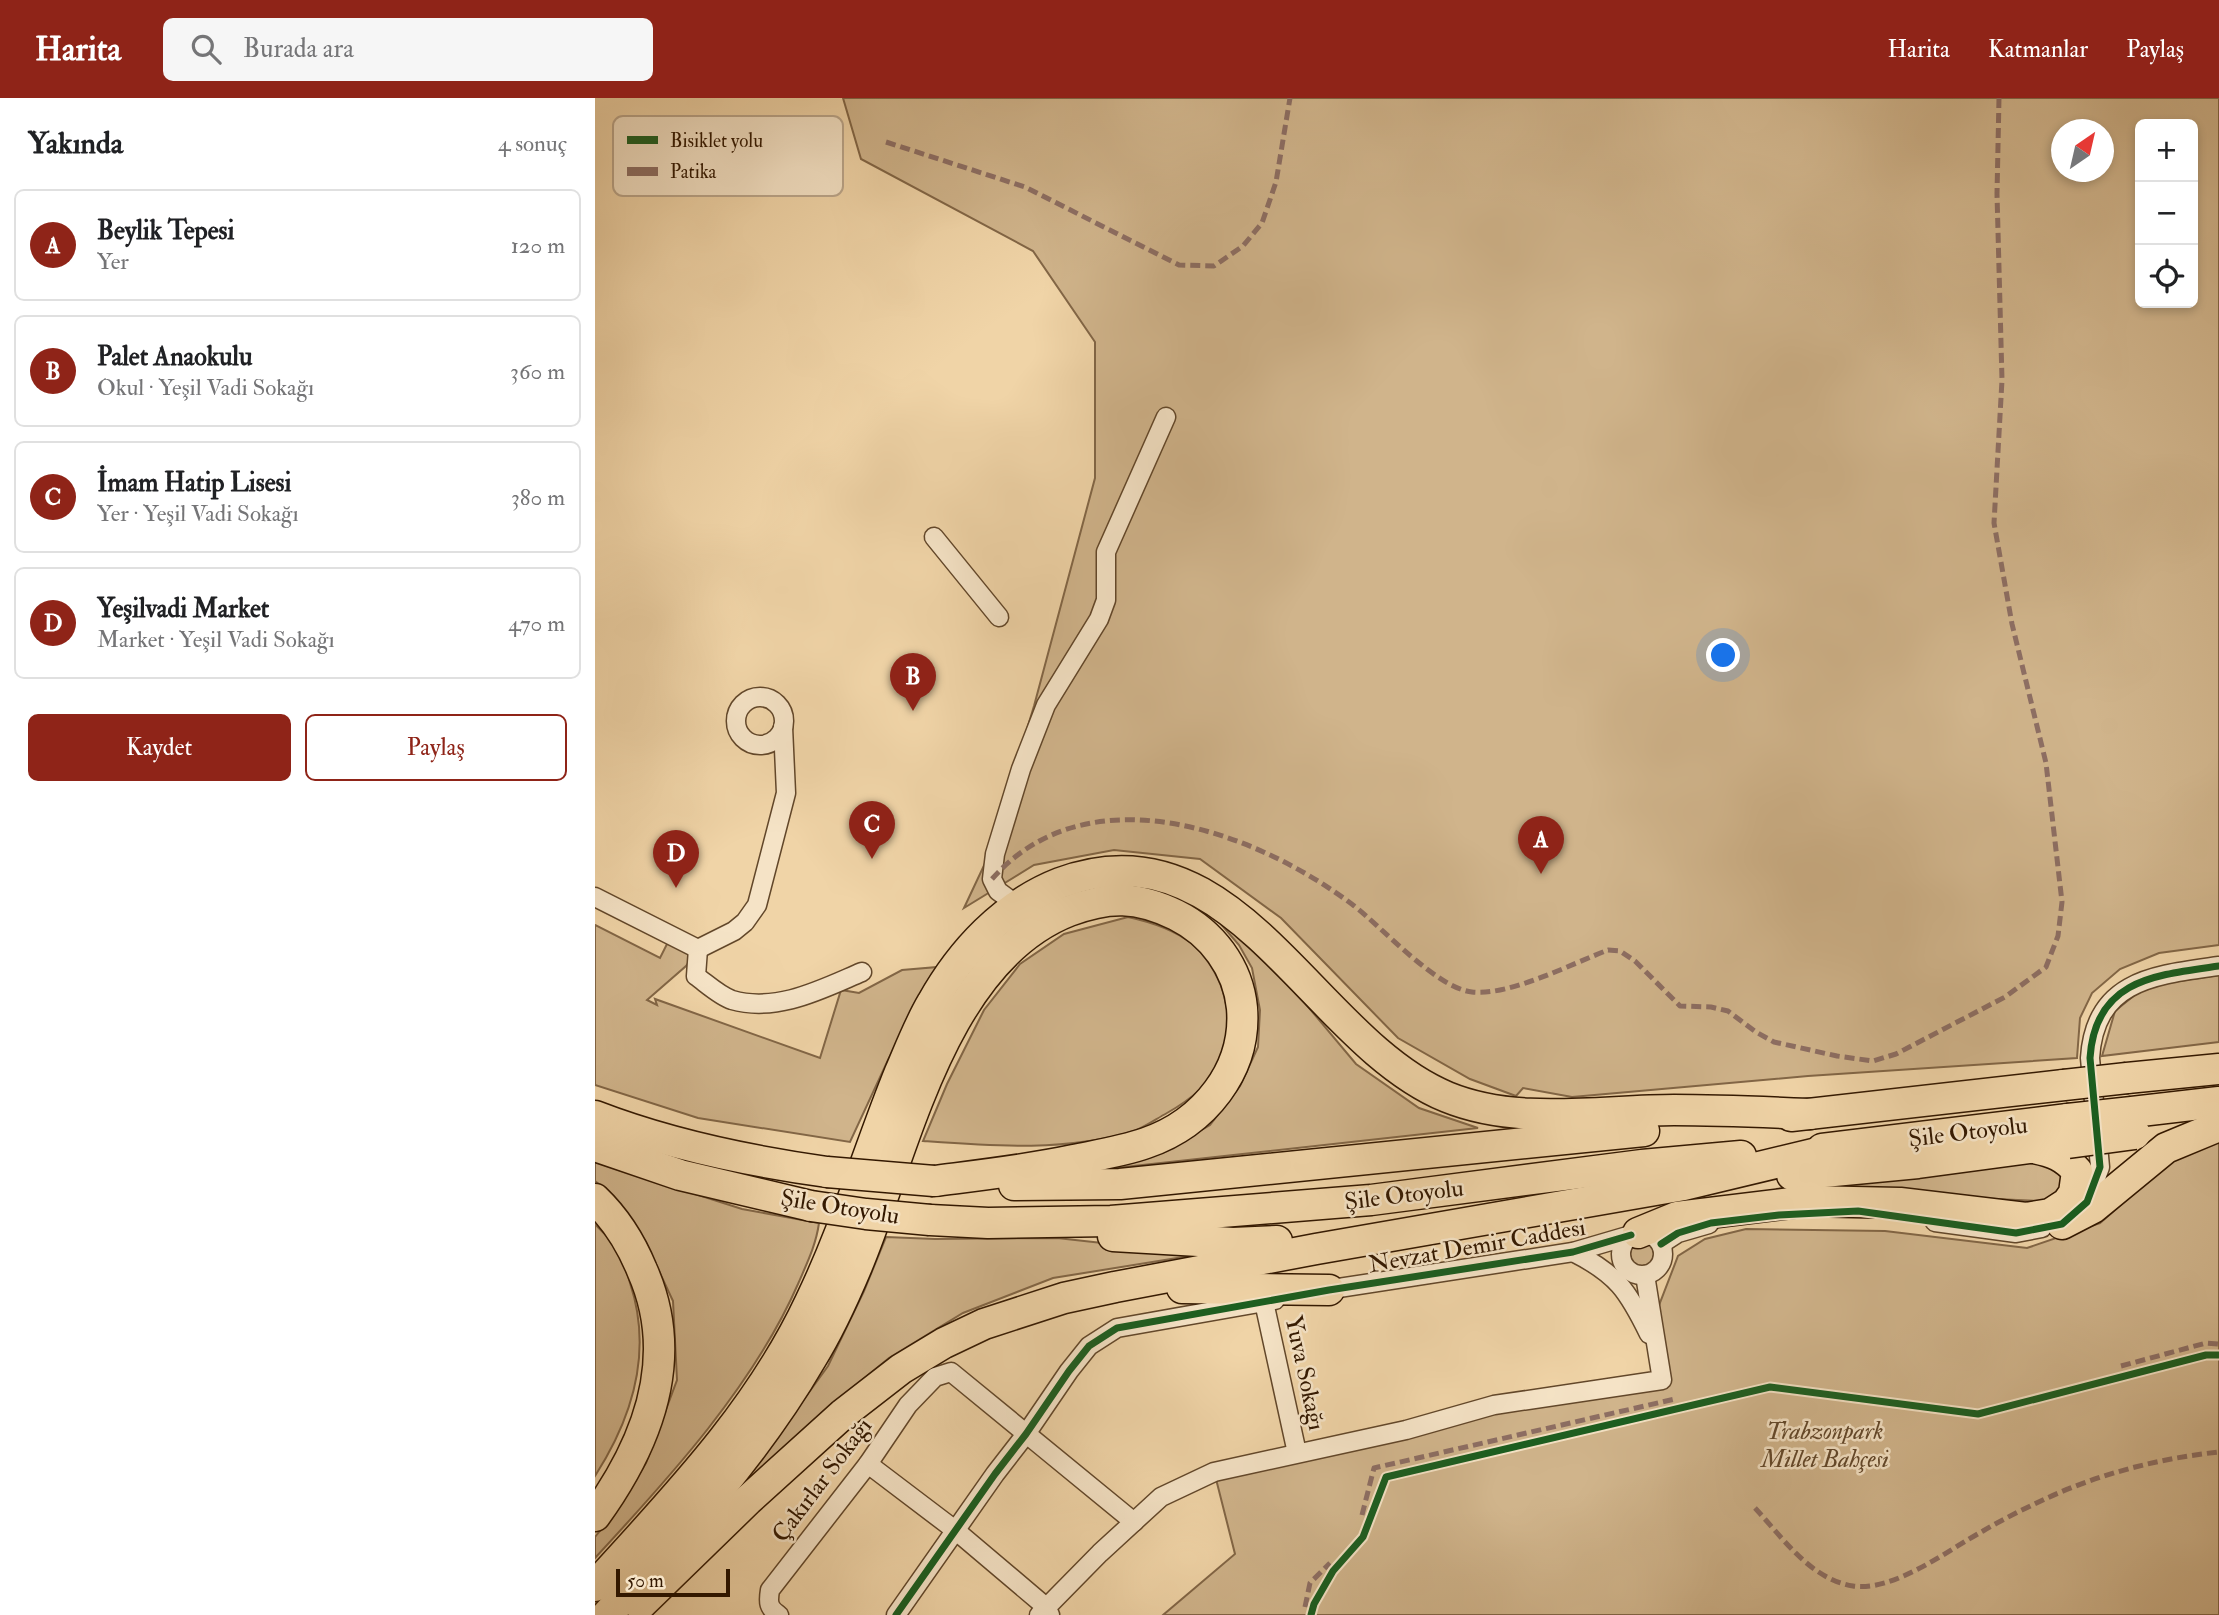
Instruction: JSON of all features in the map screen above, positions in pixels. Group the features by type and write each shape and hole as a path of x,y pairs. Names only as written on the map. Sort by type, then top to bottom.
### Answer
{"highway":[{"path":"595,1586 688,1483 739,1420 788,1345 827,1266 886,1106 931,1003 984,932 1017,905 1052,886 1076,877 1112,872 1147,874 1179,882 1217,901 1254,929 1355,1033 1391,1066 1450,1098 1481,1107 1573,1116 1671,1110 1810,1114"},
{"path":"607,1615 741,1463 788,1398 814,1355 857,1265 916,1106 940,1051 983,977 1001,957 1048,920 1089,904 1119,900 1154,904 1185,919 1209,938 1228,961 1240,993 1243,1020 1240,1045 1234,1065 1223,1086 1193,1118 1147,1142 1115,1151 1034,1168 934,1181"},
{"name":"Şile Otoyolu","path":"595,1116 678,1144 755,1161 827,1172 1024,1186 1120,1184 1810,1114 2219,1069"},
{"name":"Şile Otoyolu","path":"595,1146 680,1175 811,1206 866,1214 988,1223 1111,1221 1371,1200 1642,1164 2068,1131 2134,1123 2219,1102"},
{"path":"2134,1123 2219,1120"},
{"path":"2062,1224 2093,1208 2166,1148 2219,1126"},
{"path":"1684,1185 1917,1163 2034,1147 2068,1131"},
{"path":"629,1615 811,1442 901,1369 944,1343 1020,1310 1115,1287 1684,1185 1842,1147"},
{"path":"1643,1237 1677,1217 1807,1201 1900,1203 2026,1218 2050,1214 2067,1203 2074,1194 2077,1171 2067,1160 2054,1152 2034,1147"},
{"path":"595,1199 631,1245 653,1294 660,1334 659,1371 643,1434 595,1516"},
{"path":"988,1223 1099,1235 1233,1243 1397,1236"},
{"path":"1115,1287 1329,1290"},
{"path":"595,1494 629,1462"}],"street":[{"path":"1017,905 998,891 992,879 999,842 1021,769 1047,705 1070,669 1106,600 1106,552 1166,416"},
{"path":"934,537 999,617"},
{"path":"698,948 734,931 745,922 757,905 786,793 783,727"},
{"path":"595,897 698,948"},
{"path":"698,948 696,976 731,1000 768,1004 807,995 862,972"},
{"path":"2062,1224 2087,1202 2099,1167 2090,1058 2091,1042 2104,1012 2115,996 2129,986 2161,974 2219,966"},
{"name":"Nevzat Demir Caddesi","path":"896,1615 1069,1371 1089,1346 1117,1328 1329,1290 1573,1252 1643,1237 1678,1233 1711,1223 1779,1215 1858,1211 2016,1233 2062,1224"},
{"path":"868,1464 955,1530 1045,1612 1161,1497 1214,1472 1406,1430 1494,1405 1662,1380 1638,1274 1625,1267 1621,1254 1625,1240 1643,1237 1663,1257 1657,1270 1638,1274 1573,1252"},
{"path":"1573,1252 1599,1266 1620,1284 1636,1308 1657,1350"},
{"name":"Yuva Sokağı","path":"1264,1302 1297,1454"},
{"name":"Çakırlar Sokağı","path":"779,1615 772,1611 768,1602 770,1590 868,1464 908,1405 935,1377 951,1372 1026,1434"},
{"path":"1026,1434 1134,1522"}],"green space":[{"path":"843,98 2219,98 2219,945 2159,953 2120,969 2092,993 2080,1018 2077,1058 1808,1076 1572,1097 1523,1088 1516,1096 1470,1079 1398,1038 1281,918 1200,859 1114,850 1034,865 964,908 988,857 1034,706 1095,478 1095,342 1033,251 861,159"},
{"path":"1214,916 1258,947 1356,1064 1419,1108 1478,1128 1088,1171 1167,1150 1210,1125 1240,1086 1258,1047 1260,1010 1252,968 1239,945"},
{"path":"1128,917 1161,927 1191,943 1201,953 1221,985 1228,1012 1228,1031 1226,1048 1211,1077 1184,1102 1151,1123 1109,1138 1029,1146 923,1141 947,1084 984,1010 1020,964 1064,934"},
{"path":"595,925 660,958 671,936 698,949 686,966 647,1000 657,1005 655,999 820,1058 841,990 859,993 902,970 938,967 888,1060 850,1142 698,1118 595,1085"},
{"path":"2219,975 2219,1042 2102,1056 2115,1011 2146,986"},
{"name":"Trabzonpark Millet Bahçesi","path":"2219,1140 2219,1615 1163,1615 1235,1554 1216,1479 1478,1415 1666,1386 1658,1308 1678,1256 1705,1239 1746,1229 1885,1231 2027,1248 2100,1223 2171,1161"},
{"path":"2039,1154 2069,1183 2061,1195 2039,1201 1776,1189"},
{"path":"595,1162 742,1209 819,1223 798,1284 780,1321 734,1394 681,1462 595,1558 595,1537 615,1512 646,1463 677,1380 673,1301 645,1241 610,1193 595,1181"},
{"path":"595,1224 622,1256 637,1309 640,1334 639,1359 629,1407 620,1431 595,1476"},
{"path":"886,1237 1057,1238 1202,1254 1053,1278 963,1313 889,1358 829,1407 728,1504 828,1366"},
{"path":"1632,1242 1654,1243 1657,1257 1653,1263 1647,1266 1633,1264 1628,1250"}],"marked path":[{"path":"886,142 1025,187 1179,265 1214,266 1243,246 1262,223 1276,182 1290,98"},
{"path":"992,879 1031,846 1075,827 1123,820 1172,823 1221,836 1269,854 1313,878 1353,905 1426,969 1458,988 1472,992 1504,989 1540,978 1608,950 1620,951 1635,961 1680,1006 1711,1007 1728,1011 1774,1042 1873,1061 1896,1054 2005,997 2046,967 2058,936 2062,902 2046,763 2012,624 1994,523 2002,380 1997,194 1999,98"},
{"path":"2121,1366 2206,1343 2219,1344"},
{"path":"1362,1515 1374,1468 1675,1399"},
{"path":"1755,1508 1798,1556 1823,1575 1853,1586 1869,1586 1886,1583 1920,1568 2014,1514 2087,1482 2152,1463 2219,1452"},
{"path":"1305,1607 1310,1583 1330,1563"}],"cycle path":[{"path":"1661,1244 1678,1233 1711,1223 1779,1215 1858,1211 2016,1233 2062,1224 2087,1202 2100,1167 2090,1058 2094,1032 2103,1012 2116,997 2152,978 2219,966"},
{"path":"896,1615 1069,1371 1089,1346 1117,1328 1329,1290 1573,1252 1631,1235"},
{"path":"1311,1615 1314,1604 1333,1571 1363,1537 1386,1477 1770,1387 1978,1414 2206,1355 2219,1355"}],"place":[{"name":"Palet Anaokulu","path":"913,711"},
{"name":"İmam Hatip Lisesi","path":"872,859"},
{"name":"Beylik Tepesi","path":"1541,874"},
{"name":"Yeşilvadi Market","path":"676,888"}]}
